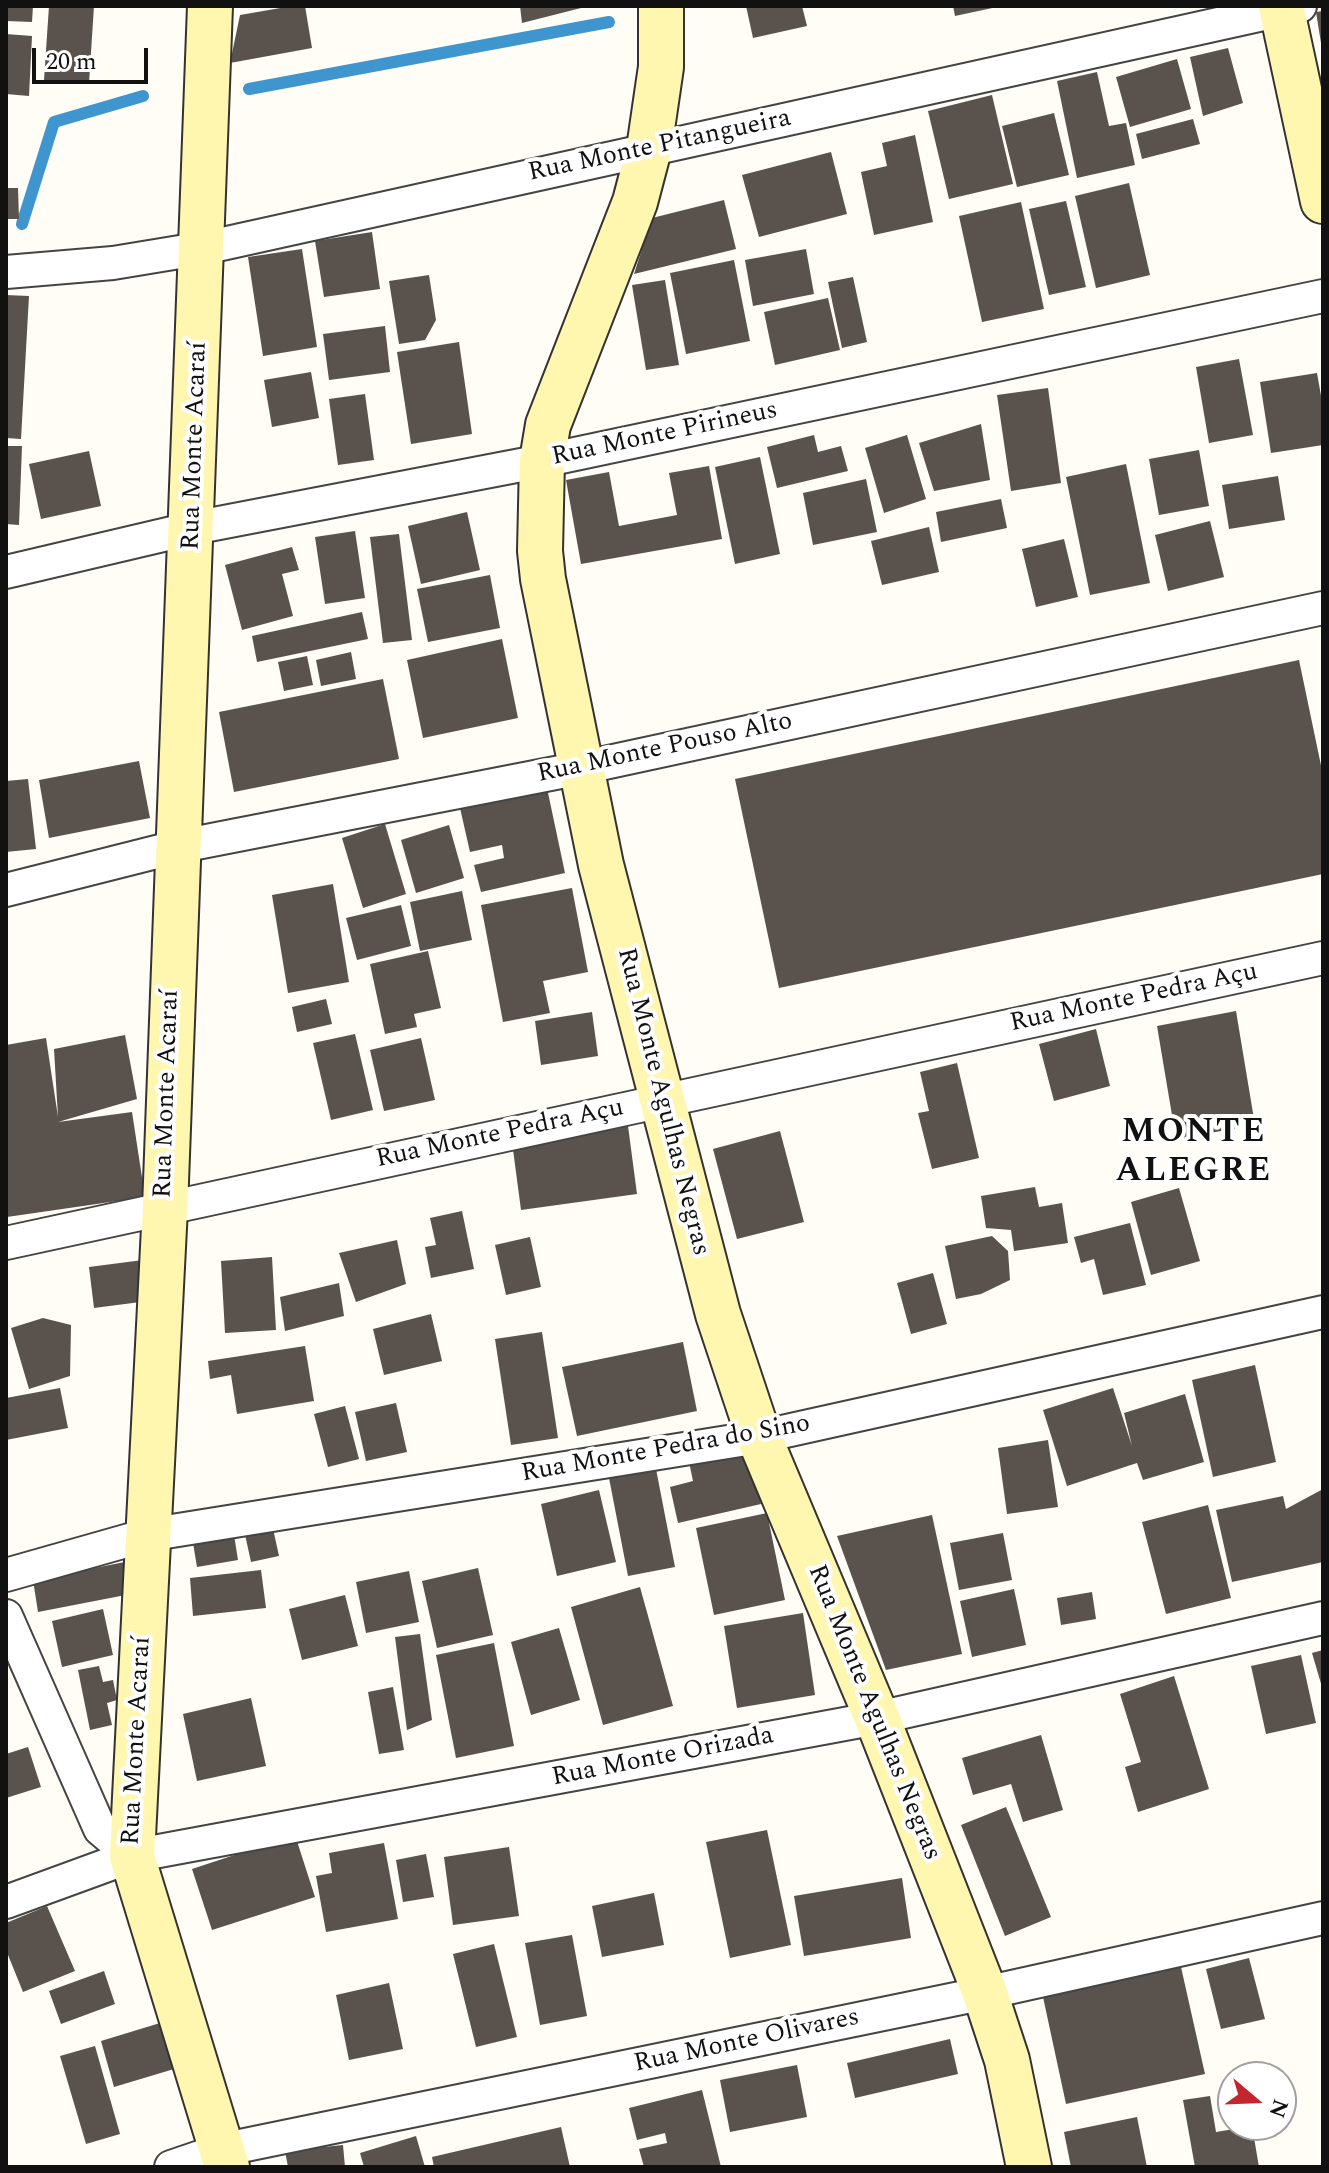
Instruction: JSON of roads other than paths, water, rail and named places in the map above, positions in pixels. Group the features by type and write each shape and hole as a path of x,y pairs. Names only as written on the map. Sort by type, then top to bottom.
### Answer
{"street":[{"name":"Rua Monte Acaraí","path":"210,6 204,248 176,847 165,1208 132,1856 224,2158"},
{"name":"Rua Monte Agulhas Negras","path":"661,6 661,67 649,149 635,202 548,425 542,461 540,551 543,579 601,865 700,1251 759,1437 877,1718 985,1993 1007,2060 1029,2167"},
{"name":"Rua Monte Pitangueira","path":"12,272 113,263 204,248 1287,7"},
{"path":"1287,7 1323,201"},
{"name":"Rua Monte Pirineus","path":"6,572 193,528 542,461 1323,296"},
{"name":"Rua Monte Pouso Alto","path":"6,890 176,847 581,768 1323,608"},
{"name":"Rua Monte Pedra Açu","path":"6,1243 1323,958"},
{"name":"Rua Monte Pedra do Sino","path":"6,1575 147,1535 759,1437 1323,1312"},
{"path":"6,1616 100,1829 132,1856"},
{"name":"Rua Monte Orizada","path":"6,1902 132,1856 877,1718 1323,1618"},
{"name":"Rua Monte Olivares","path":"171,2167 224,2158 1323,1918"}],"waterway":[{"path":"249,89 609,22"},
{"path":"22,224 54,122 143,96"}],"district":[{"name":"MONTE ALEGRE","path":"1194,1154"}]}
